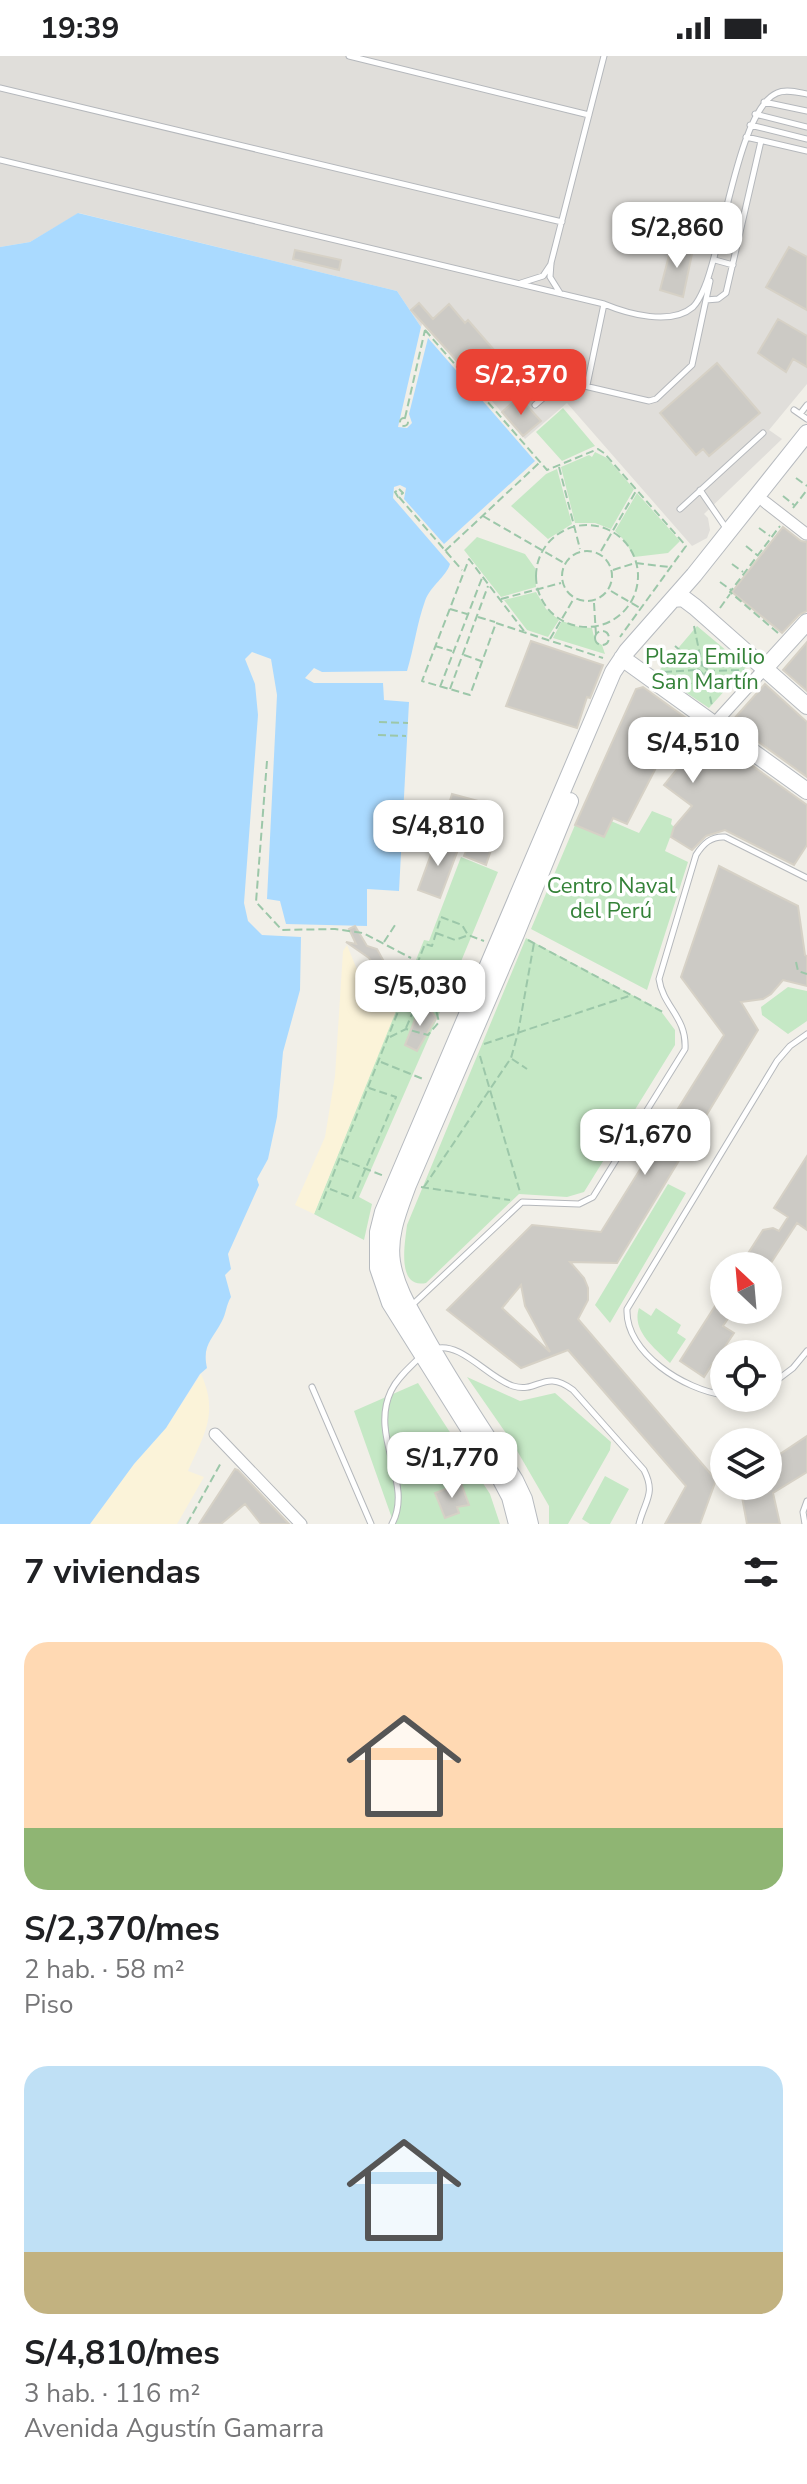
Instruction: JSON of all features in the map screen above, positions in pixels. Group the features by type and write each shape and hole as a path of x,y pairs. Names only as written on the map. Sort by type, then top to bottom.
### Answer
{"main road":[{"path":"679,599 807,433"},
{"path":"530,1524 515,1480 390,1303 378,1268 378,1232 409,1185 435,1084 595,711 625,661 765,502 807,448"},
{"path":"679,599 807,706"},
{"path":"765,668 807,622"},
{"path":"625,661 713,716 807,791"},
{"path":"517,1524 510,1497 501,1480 426,1353 395,1277 392,1245 398,1213 409,1185 516,934 625,661"}],"street":[{"path":"765,502 806,534"},
{"path":"713,716 739,697 765,668"},
{"path":"215,1434 301,1524"}],"lane":[{"path":"349,56 589,115"},
{"path":"561,294 550,277 551,263 603,56"},
{"path":"0,88 562,222"},
{"path":"535,405 563,381 649,401 656,399 692,365 750,125 763,102 778,92 807,94"},
{"path":"763,102 807,111"},
{"path":"755,114 807,127"},
{"path":"750,125 807,139"},
{"path":"746,137 807,151"},
{"path":"706,300 718,299 726,293 761,141"},
{"path":"0,160 325,236 618,310 651,315 680,314 697,303 713,268"},
{"path":"715,260 733,265"},
{"path":"516,284 543,276 551,263"},
{"path":"587,385 604,304"},
{"path":"800,414 807,405"},
{"path":"794,410 807,419"},
{"path":"680,509 763,433"},
{"path":"700,490 730,531"},
{"path":"409,1308 522,1202 579,1204 593,1197 685,1049 686,1034 661,990 659,979 701,846 714,838 725,837 807,878"},
{"path":"710,1394 657,1366 630,1332 626,1321 627,1309 777,1061 790,1046 807,1034"},
{"path":"392,1524 399,1511 398,1490 386,1444 390,1391 403,1373 426,1353 451,1347 513,1386 525,1387 550,1380 562,1382 573,1390 644,1470 650,1482 651,1493 639,1524"},
{"path":"782,1376 807,1351"},
{"path":"312,1387 371,1524"},
{"path":"805,1524 803,1512 807,1501"}],"path":[{"path":"405,418 425,330 547,470 598,449 637,490 686,546 615,643 609,640 605,632 596,636"},
{"path":"445,551 540,462"},
{"path":"559,465 580,550"},
{"path":"717,612 807,488 796,478"},
{"path":"600,553 637,490"},
{"path":"783,496 795,506"},
{"path":"399,497 463,570"},
{"path":"482,516 564,563"},
{"path":"591,524 613,531 624,542 635,563 637,585 630,603 612,621 594,627 561,620 545,606 538,589 537,569 543,550 555,535 574,525 591,524"},
{"path":"759,528 771,537"},
{"path":"746,546 757,555"},
{"path":"580,550 600,553 613,570 610,590 594,603 574,600 561,583 564,563 580,550"},
{"path":"496,623 470,695 422,681 469,559 524,631"},
{"path":"613,570 635,563 670,567"},
{"path":"732,564 744,573"},
{"path":"440,687 482,577"},
{"path":"720,582 789,642"},
{"path":"500,599 561,583"},
{"path":"450,690 488,585"},
{"path":"610,590 641,608"},
{"path":"549,640 574,600"},
{"path":"594,603 597,643 604,645"},
{"path":"448,609 468,614"},
{"path":"477,617 609,660 604,645"},
{"path":"694,625 713,716"},
{"path":"604,645 609,640"},
{"path":"682,693 723,644"},
{"path":"434,646 454,652"},
{"path":"675,646 739,697"},
{"path":"463,655 482,661"},
{"path":"653,672 747,670"},
{"path":"379,722 408,723"},
{"path":"378,735 406,736"},
{"path":"267,761 256,902 282,930 335,929 363,933 411,958"},
{"path":"319,1210 425,944 432,946 441,917 462,925 468,935 496,946"},
{"path":"384,943 397,922"},
{"path":"436,933 455,940 468,935"},
{"path":"516,934 681,1021"},
{"path":"409,1185 490,1089 511,1058 534,943"},
{"path":"796,962 798,971 807,974"},
{"path":"406,1029 417,1002 409,983"},
{"path":"340,1158 409,1185 522,1202 477,1046 632,995"},
{"path":"388,1037 406,1029 428,1035 439,1022 435,1006 417,1002"},
{"path":"511,1058 527,1069"},
{"path":"379,1062 435,1084"},
{"path":"328,1188 353,1198 396,1097 368,1088"},
{"path":"187,1524 223,1459 231,1451"}],"shaded area":[{"path":"0,56 807,56 807,384 769,430 782,439 704,514 710,530 707,538 692,546 567,403 525,439 423,322 421,327 397,291 79,213 30,242 0,247"}],"green space":[{"path":"563,408 595,446 562,461 536,432"},
{"path":"595,452 607,458 634,489 611,529 595,523 575,523 561,467 589,455 592,457"},
{"path":"557,469 572,524 548,539 511,506 546,474"},
{"path":"637,493 680,541 668,553 634,557 615,531"},
{"path":"477,537 525,554 535,568 536,587 501,597 464,550"},
{"path":"536,592 546,609 559,620 548,637 527,630 504,600"},
{"path":"562,621 592,628 595,641 602,645 605,654 553,638"},
{"name":"Plaza Emilio San Martín","path":"697,626 746,667 709,708 657,673"},
{"name":"Centro Naval del Perú","path":"652,811 672,819 674,827 665,851 688,862 647,990 531,929 575,825 604,837 611,821 639,833"},
{"path":"461,857 498,872 359,1197 372,1204 364,1240 314,1214 424,940 429,941"},
{"path":"526,938 660,1010 675,1030 675,1045 584,1192 567,1197 519,1194 426,1283 416,1283 410,1279 404,1263 407,1225"},
{"path":"788,987 807,991 807,1021 788,1034 762,1015 761,1007"},
{"path":"668,1184 686,1193 610,1323 595,1305"},
{"path":"639,1308 651,1316 656,1308 681,1325 677,1333 686,1339 670,1363 642,1332 637,1316"},
{"path":"467,1377 520,1401 555,1393 611,1442 610,1450 568,1524 549,1524 549,1506 512,1442"},
{"path":"418,1383 490,1494 500,1524 394,1524 354,1411"},
{"path":"605,1476 629,1489 610,1524 590,1524 582,1519"}],"sand":[{"path":"347,945 360,977 405,989 314,1214 295,1205 325,1137 335,1076 343,951"},
{"path":"201,1374 209,1412 204,1435 188,1471 204,1477 177,1524 90,1524 134,1464 166,1428"}],"water":[{"path":"78,213 397,291 421,327 398,427 407,428 412,423 409,414 428,338 535,461 444,544 404,499 406,488 400,485 394,487 393,498 450,564 425,601 407,671 322,672 314,668 305,678 314,683 383,683 384,700 409,702 399,891 367,889 367,926 286,924 280,901 267,899 277,695 271,659 252,652 245,659 255,684 258,715 244,903 248,921 262,935 301,937 300,990 283,1052 277,1117 268,1159 228,1254 231,1269 225,1275 231,1297 207,1348 207,1368 166,1428 134,1464 90,1524 0,1524 0,247 30,242"}],"building":[{"path":"672,244 693,249 683,297 660,290"},
{"path":"789,247 807,257 807,310 766,287"},
{"path":"295,250 341,260 339,270 293,259"},
{"path":"419,303 433,319 449,304 465,323 468,320 509,367 483,390 411,310"},
{"path":"778,319 807,336 807,367 793,359 786,372 758,353"},
{"path":"717,363 760,413 709,456 703,449 696,455 660,413"},
{"path":"519,397 541,421 523,436 502,412"},
{"path":"783,527 807,542 807,611 782,633 732,592"},
{"path":"531,641 603,665 590,698 587,697 577,728 506,706"},
{"path":"807,642 807,691 783,670"},
{"path":"765,684 807,722 807,777 731,722"},
{"path":"643,687 807,805 807,845 794,865 725,830 706,836 692,850 671,837 674,827 692,806 664,785 696,746 675,731 627,824 613,818 604,837 575,825 636,689"},
{"path":"452,794 478,801 472,820 458,816 461,807 449,804"},
{"path":"437,838 459,847 440,898 418,890"},
{"path":"470,842 491,850 486,865 464,856"},
{"path":"719,866 798,906 807,956 807,986 783,980 763,999 741,1002 758,1030 617,1263 570,1262 584,1278 588,1288 588,1300 578,1319 710,1473 710,1496 700,1524 665,1524 686,1486 568,1350 521,1368 447,1310 532,1225 601,1232 724,1035 681,977","holes":["521,1285 525,1306 550,1352 502,1308"]},
{"path":"355,926 367,946 377,949 388,969 403,973 401,982 380,976 369,958 346,942 356,944 349,929"},
{"path":"419,1009 430,1009 436,1018 417,1051 405,1045"},
{"path":"807,1156 807,1230 797,1223 778,1252 749,1252 763,1230 773,1228 779,1231 788,1217 774,1208"},
{"path":"710,1314 710,1324 724,1324 734,1333 729,1340 710,1340 710,1368 704,1377 680,1361"},
{"path":"807,1436 807,1472 782,1487 782,1453"},
{"path":"235,1469 289,1524 261,1524 245,1504 221,1524 199,1524"},
{"path":"461,1483 469,1505 457,1507 459,1513 445,1518 435,1493"},
{"path":"743,1500 775,1500 780,1524 747,1524"}]}
